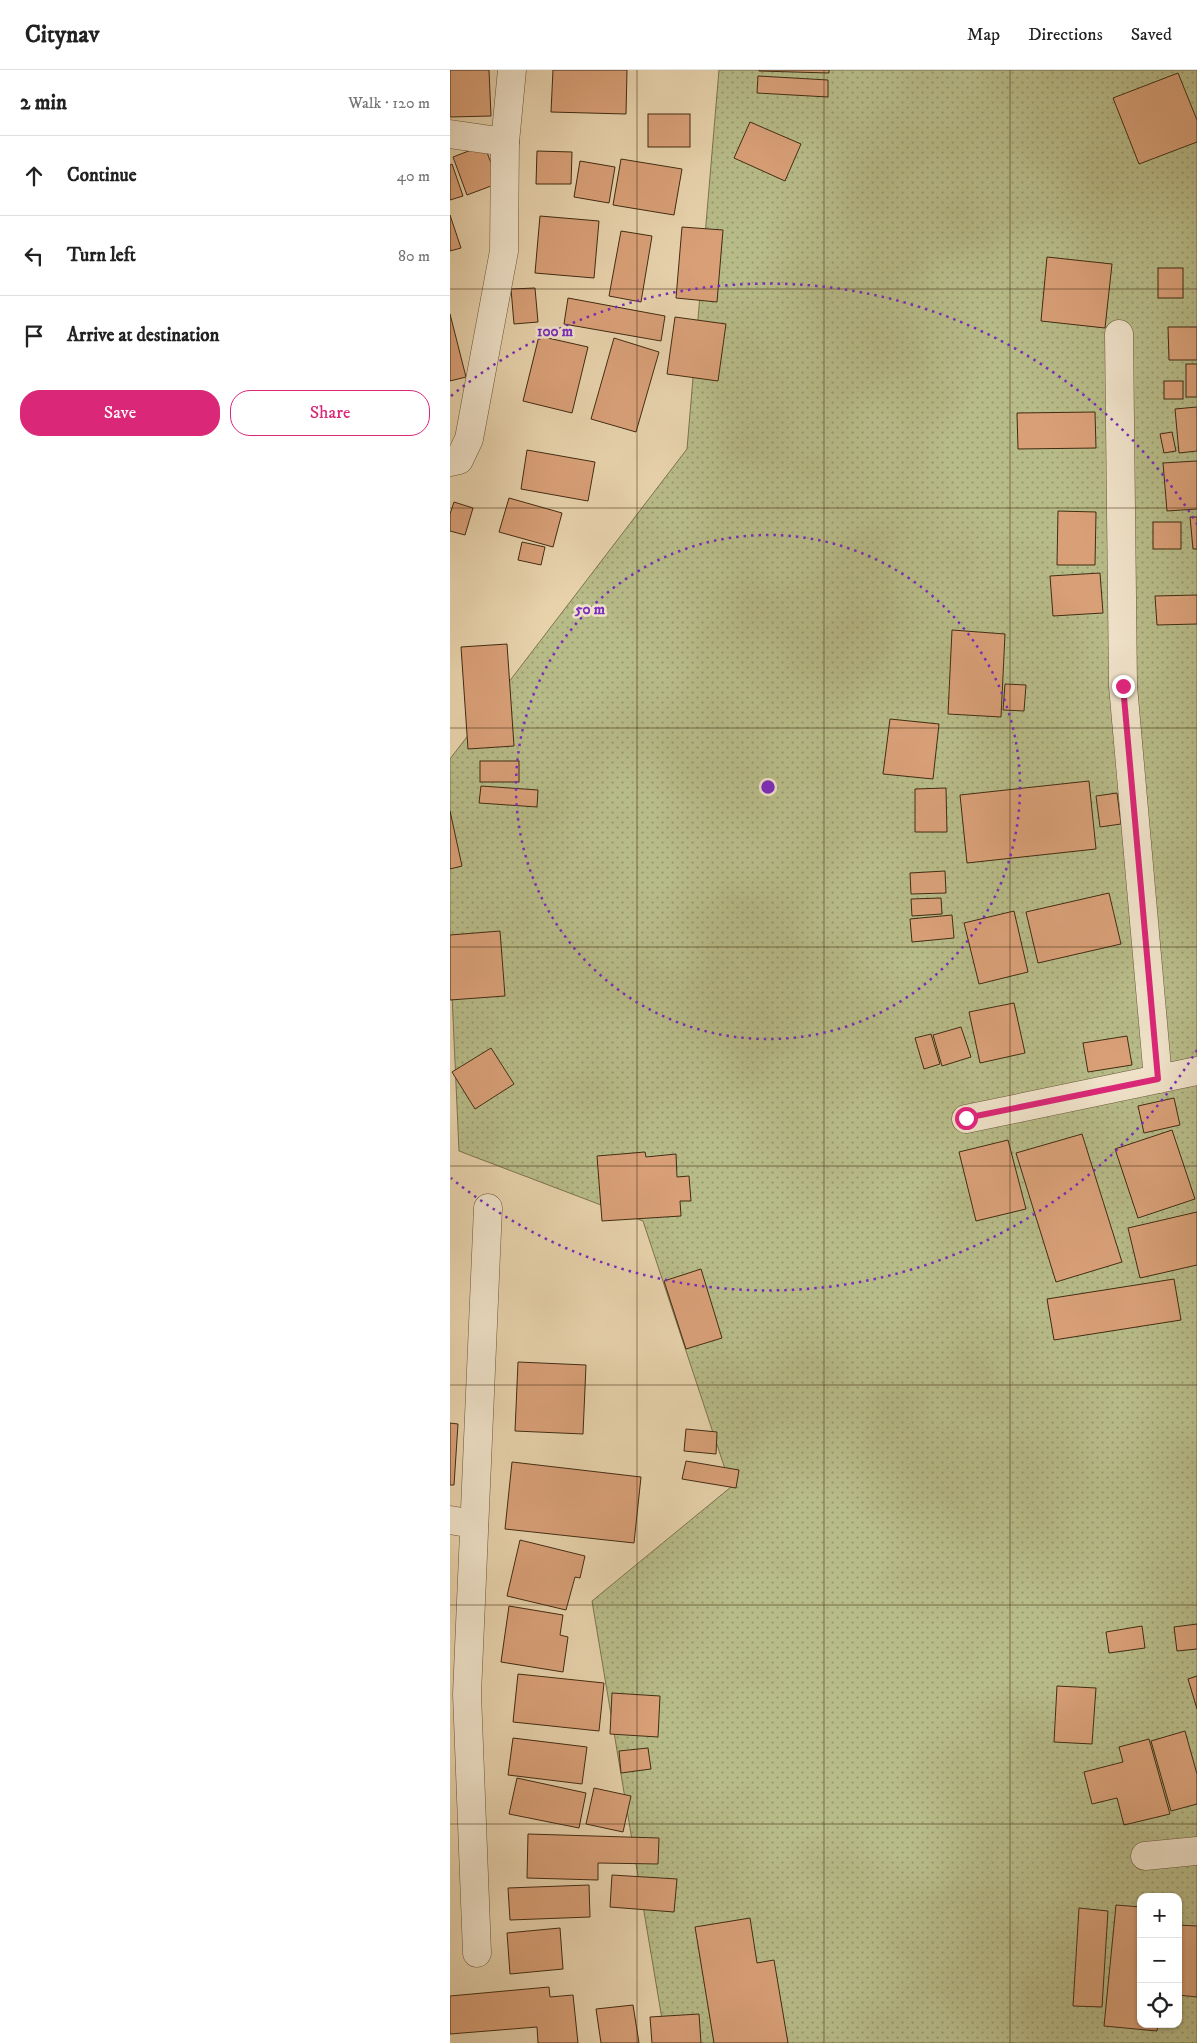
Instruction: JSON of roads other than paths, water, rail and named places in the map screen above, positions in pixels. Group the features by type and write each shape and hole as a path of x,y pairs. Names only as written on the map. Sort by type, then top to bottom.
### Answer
{"street":[{"path":"450,462 459,460 469,439 504,251 505,142 512,70"},
{"path":"450,134 505,142"},
{"path":"1119,334 1123,686 1158,1079"},
{"path":"966,1118 1197,1071"},
{"path":"477,1954 459,1695 462,1522 488,1208"},
{"path":"1145,1856 1197,1851"}]}
